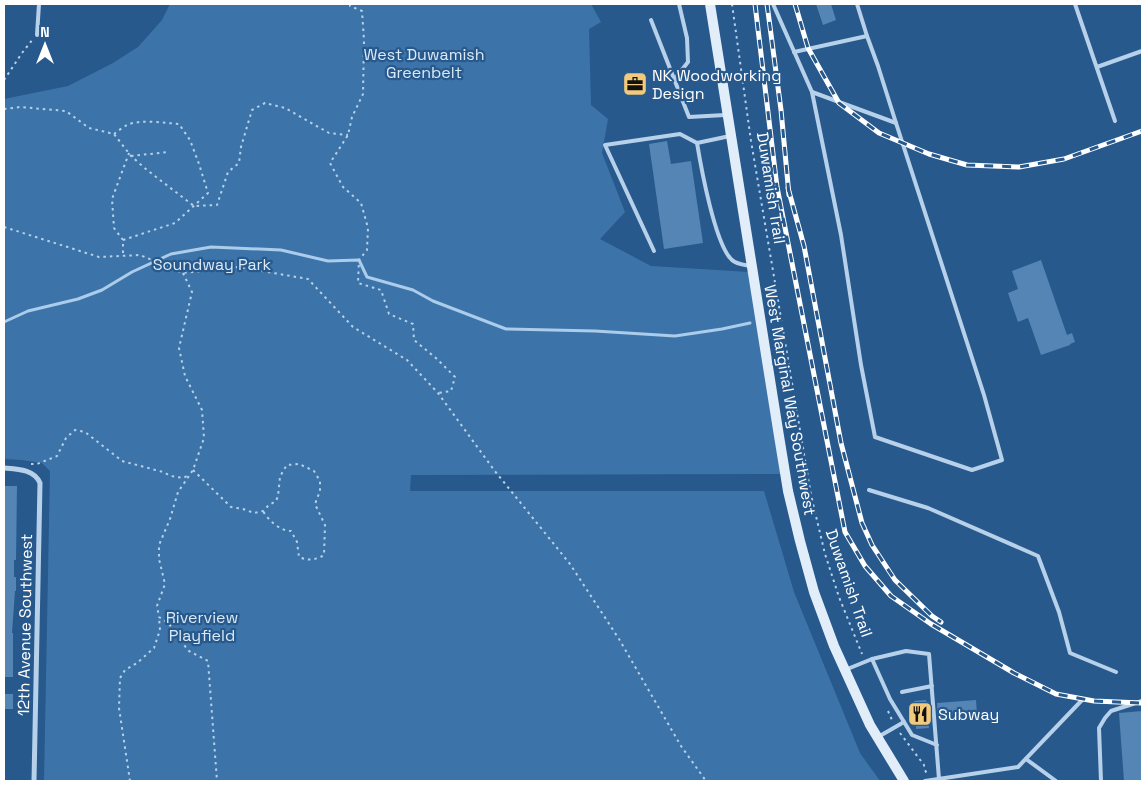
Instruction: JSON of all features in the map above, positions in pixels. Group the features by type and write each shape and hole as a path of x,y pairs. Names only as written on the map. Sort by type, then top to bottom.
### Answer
{"main road":[{"name":"West Marginal Way Southwest","path":"710,4 778,436 800,541 814,592 834,646 870,724 904,781"}],"street":[{"path":"4,468 31,473"},
{"name":"12th Avenue Southwest","path":"31,473 38,478 41,491 34,781"}],"lane":[{"path":"37,35 38,4"},
{"path":"674,80 688,62 687,38 679,4"},
{"path":"773,4 812,92 841,235 861,365 875,437 972,470 1002,460 984,395 857,4"},
{"path":"1075,4 1115,121"},
{"path":"651,20 689,117 728,114"},
{"path":"794,52 867,36"},
{"path":"1096,67 1142,51"},
{"path":"812,92 896,123"},
{"path":"654,251 604,145 680,134 697,143 732,136"},
{"path":"697,143 714,222 724,247 732,261 752,267"},
{"path":"869,490 928,508 1038,556 1059,612 1070,653 1116,672"},
{"path":"845,670 872,659 906,651 930,654 939,779"},
{"path":"872,659 890,699 912,735 937,745"},
{"path":"902,692 932,686"},
{"path":"925,781 1018,767 1084,699"},
{"path":"1101,781 1100,728 1102,723 1111,711 1142,701"},
{"path":"878,737 904,722"},
{"path":"1026,759 1056,781"}],"path":[{"path":"350,4 350,6 362,11 364,40 363,94 352,117 348,135 330,163 343,187 361,202 368,228 367,250 359,260 358,283 381,290 389,314 414,324 414,340 455,377 451,391 438,393"},
{"name":"Duwamish Trail","path":"732,4 751,141 811,494 839,597 866,662"},
{"path":"4,80 37,35"},
{"path":"4,109 20,107 66,111 89,128 114,134 130,154 147,170 194,206 216,205 228,172 238,163 252,110 265,103 285,108 329,133 348,135"},
{"path":"114,134 127,125 139,123 179,124 190,140 200,164 208,192 175,223 123,240"},
{"path":"130,154 168,152"},
{"path":"123,255 123,240 114,228 112,199 130,154"},
{"path":"4,227 100,257 140,254 183,273 240,267 308,279 353,327 407,360 438,393 494,470 570,564 619,639 681,746 706,781"},
{"path":"130,781 119,708 120,678 125,670 137,664 154,648 160,630 157,606 165,584 159,559 159,544 170,519 178,492 193,470 204,438 202,410 185,376 179,348 192,292 183,273"},
{"path":"31,473 31,464 37,464 57,456 66,438 75,430 85,432 122,461 171,476 183,478 191,474"},
{"path":"193,470 231,507 254,513 263,511 269,504 276,501 280,477 287,465 299,464 314,471 320,481 320,491 315,504 325,525 324,554 318,559 299,557 296,542 291,531 285,531 267,518 263,511"},
{"path":"159,617 168,622 189,651 208,661 217,781"},
{"path":"888,712 901,734 924,765 924,768"}],"green space":[{"path":"170,4 591,4 601,22 589,29 591,105 608,119 602,153 625,212 600,239 651,266 749,272 781,474 411,475 410,491 764,491 794,592 860,753 880,781 44,781 50,471 42,463 4,459 4,99 68,86 113,63 138,47 162,20"}],"building":[{"path":"816,4 831,4 836,20 823,25"},
{"path":"667,141 671,164 691,161 703,243 664,249 649,144"},
{"path":"1041,260 1067,335 1072,333 1075,342 1041,355 1028,318 1018,322 1008,293 1018,289 1012,271"},
{"path":"4,486 17,486 16,560 14,560 16,591 12,633 13,677 4,677"},
{"path":"4,694 13,694 13,709 4,709"},
{"name":"Subway","path":"926,700 927,704 929,703 929,728 916,729 916,722 913,722 912,707 914,707 914,701"},
{"path":"976,700 977,714 938,717 937,703"},
{"path":"1142,711 1142,781 1124,781 1119,713"}],"waterway":[{"path":"4,322 28,311 78,299 102,290 132,272 171,254 211,247 281,250 328,261 359,260 367,277 413,290 433,301 506,329 595,331 675,336 750,323"}],"railway":[{"path":"755,4 777,187 845,532 865,566 891,596 931,624 1014,673 1056,694 1094,701 1142,703"},
{"path":"767,4 781,110 789,195"},
{"path":"795,4 808,48 839,103 879,133 929,154 967,165 1019,167 1064,159 1142,131"},
{"path":"788,188 804,246 841,443 862,523 872,545 895,580 932,616 941,622"}],"place":[{"name":"NK Woodworking Design","path":"635,84"},
{"name":"Subway","path":"920,714"}],"park label":[{"name":"West Duwamish Greenbelt","path":"424,63"},
{"name":"Soundway Park","path":"212,264"},
{"name":"Riverview Playfield","path":"202,626"}]}
